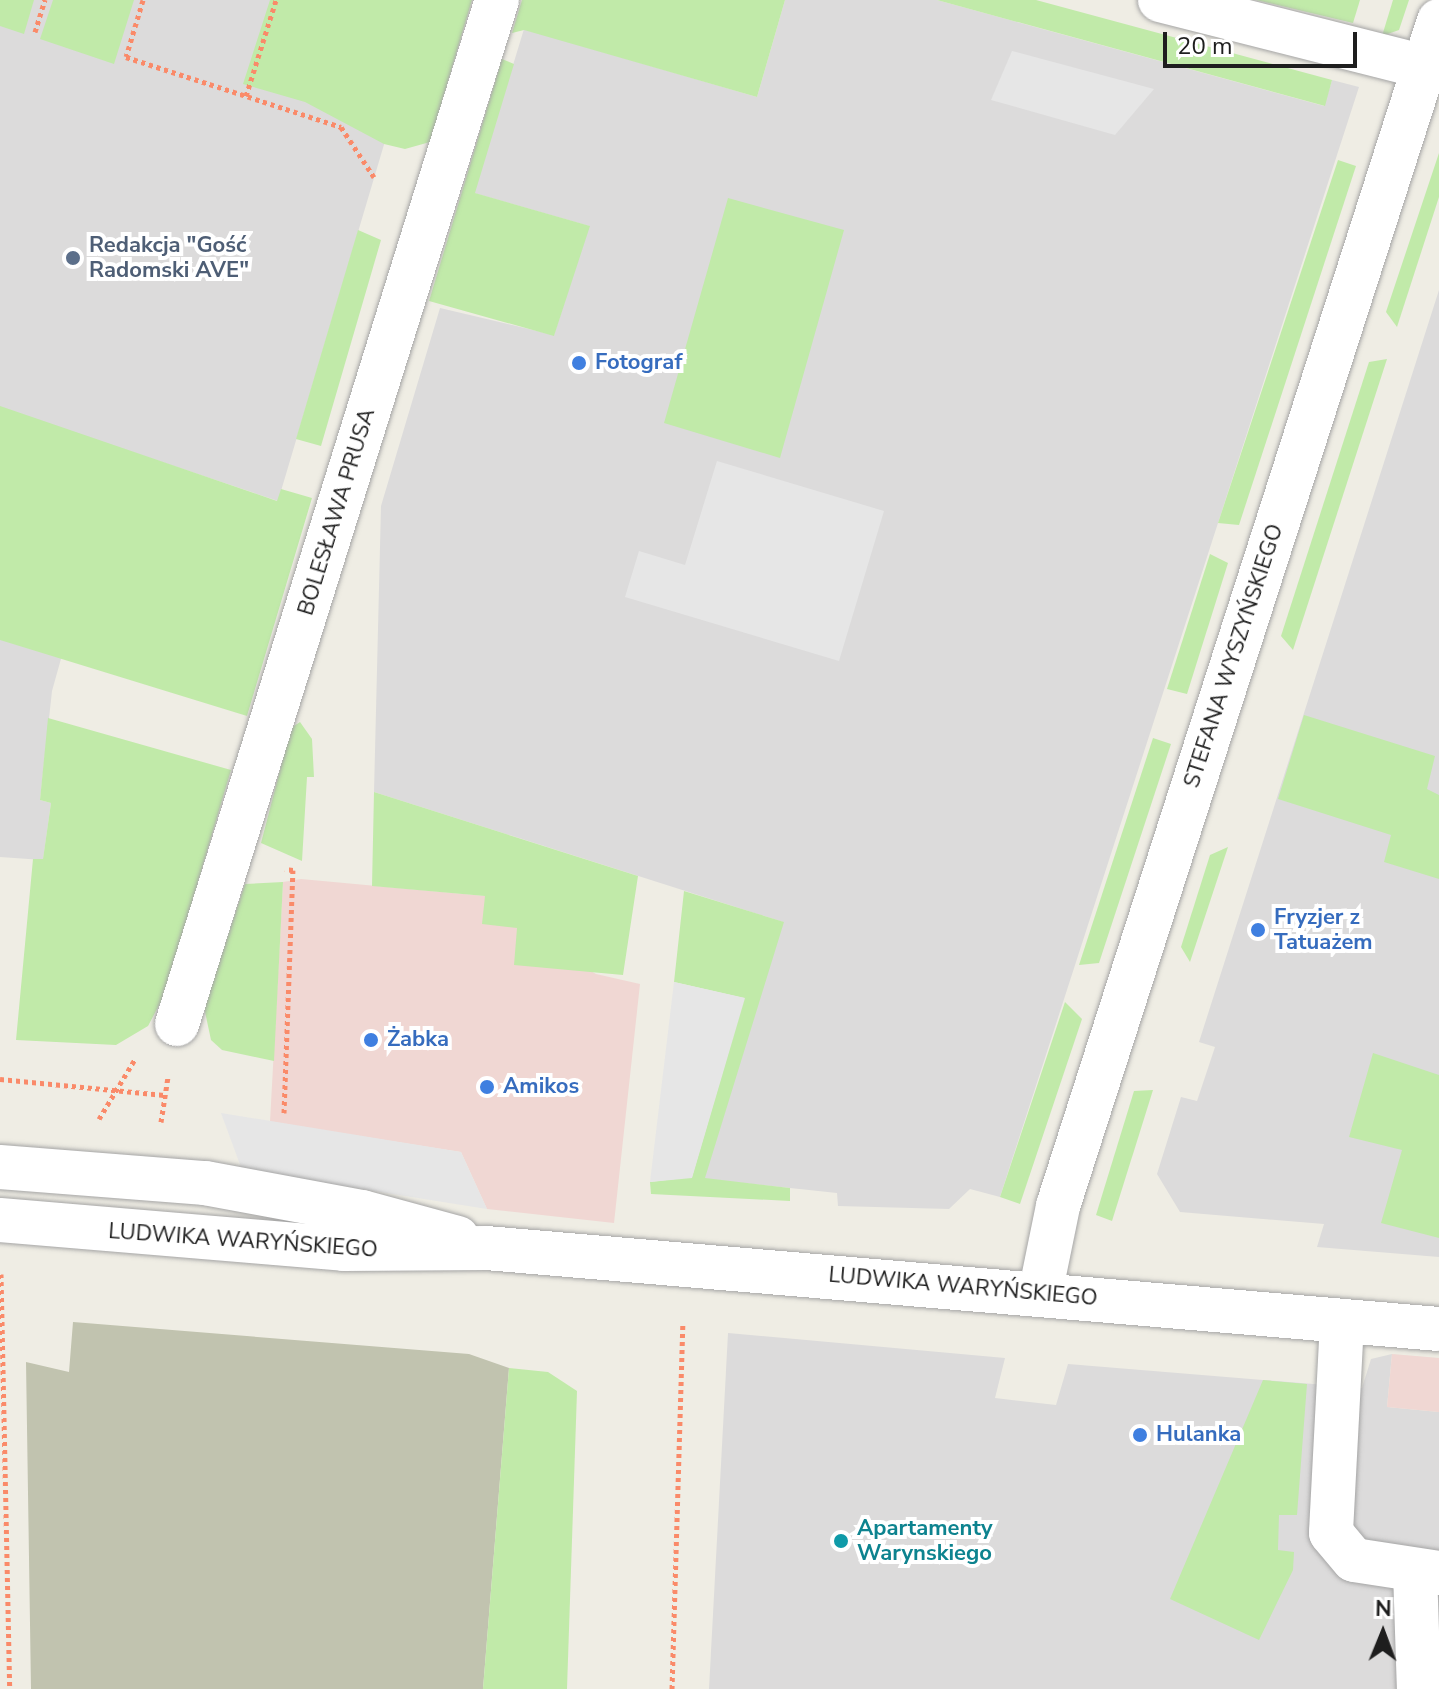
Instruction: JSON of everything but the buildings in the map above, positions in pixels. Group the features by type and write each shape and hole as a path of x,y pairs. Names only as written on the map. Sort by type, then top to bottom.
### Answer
{"street":[{"name":"BOLESŁAWA PRUSA","path":"177,1024 497,0"},
{"path":"1160,0 1424,67"},
{"name":"STEFANA WYSZYŃSKIEGO","path":"1040,1294 1062,1191 1439,21"},
{"name":"LUDWIKA WARYŃSKIEGO","path":"0,1167 73,1172 317,1203 486,1248"},
{"name":"LUDWIKA WARYŃSKIEGO","path":"0,1220 328,1248 486,1248 1439,1329"},
{"path":"1342,1322 1331,1533 1354,1560 1427,1572 1419,1689"}],"path":[{"path":"35,32 45,0"},
{"path":"143,0 126,57 341,127 374,177"},
{"path":"246,96 276,0"},
{"path":"231,857 293,870 284,1113"},
{"path":"73,1172 88,1155 113,1090 139,1053 177,1024"},
{"path":"0,1079 164,1095"},
{"path":"1,1264 10,1689"},
{"path":"672,1689 683,1313"}],"shaded area":[{"path":"0,0 427,0 278,501 120,448 52,691 40,800 51,803 43,860 0,857"},
{"path":"785,0 937,0 1324,106 1332,80 1359,87 1000,1197 970,1189 949,1209 838,1206 837,1193 704,1179 783,922 374,792 381,506 440,308 554,335 589,226 474,193 524,29 757,97"},
{"path":"1012,51 1154,89 1115,135 991,100"},
{"path":"1439,290 1439,1257 1317,1247 1324,1224 1180,1212 1157,1174 1181,1097 1197,1101 1215,1047 1199,1042"},
{"path":"717,461 884,511 839,661 625,597 639,551 685,565"},
{"path":"301,879 485,896 517,928 596,974 640,984 614,1223 487,1209 461,1152 270,1122 283,882"},
{"path":"674,982 745,998 692,1178 650,1182"},
{"path":"221,1113 461,1152 487,1209 242,1170"},
{"path":"73,1322 469,1354 509,1368 483,1689 31,1689 26,1362 69,1372"},
{"path":"728,1333 1005,1358 995,1398 1056,1405 1068,1364 1362,1388 1371,1359 1392,1354 1387,1407 1439,1412 1439,1689 709,1689"},
{"path":"1392,1354 1439,1358 1439,1412 1387,1407"}],"green space":[{"path":"0,0 34,0 24,34 0,26"},
{"path":"53,0 134,0 114,64 40,39"},
{"path":"270,0 472,0 430,142 405,149 384,144 305,102 243,84"},
{"path":"522,0 785,0 757,97 524,30 512,33"},
{"path":"937,0 1036,0 1332,80 1325,106"},
{"path":"1256,0 1360,0 1353,23"},
{"path":"1393,0 1409,0 1399,30 1382,36"},
{"path":"502,59 514,64 475,193 590,226 554,336 429,301"},
{"path":"1439,153 1439,197 1397,327 1386,312"},
{"path":"1338,160 1356,166 1239,525 1218,523"},
{"path":"728,198 844,230 780,458 664,423"},
{"path":"358,230 381,240 321,446 296,439"},
{"path":"1387,359 1293,650 1281,636 1369,362"},
{"path":"0,406 277,501 281,489 312,498 247,716 0,640"},
{"path":"1210,554 1228,563 1187,694 1167,689"},
{"path":"1304,715 1435,756 1427,789 1439,795 1439,879 1384,862 1391,835 1278,799"},
{"path":"48,718 231,770 165,994 148,1026 116,1045 16,1040 33,859 43,859 51,803 40,800"},
{"path":"300,722 312,739 314,777 307,777 302,861 261,843 291,728"},
{"path":"1153,738 1171,744 1099,963 1079,965"},
{"path":"374,792 638,876 623,975 514,965 517,928 482,924 485,896 372,886"},
{"path":"1228,847 1190,962 1181,947 1210,855"},
{"path":"283,882 274,1061 222,1050 211,1040 204,1007 245,884"},
{"path":"684,891 784,922 705,1178 790,1188 790,1201 651,1194 650,1182 692,1177 744,998 674,982"},
{"path":"1065,1002 1082,1019 1020,1204 1000,1197"},
{"path":"1373,1053 1439,1075 1439,1238 1381,1223 1402,1150 1349,1137"},
{"path":"1153,1090 1112,1221 1096,1215 1134,1091"},
{"path":"509,1368 548,1372 577,1391 567,1689 483,1689"},
{"path":"1263,1380 1307,1384 1297,1515 1279,1515 1278,1550 1294,1552 1293,1570 1259,1640 1170,1599"}],"place":[{"name":"Redakcja \"Gość Radomski AVE\"","path":"73,258"},
{"name":"Fotograf","path":"579,363"},
{"name":"Fryzjer z Tatuażem","path":"1258,930"},
{"name":"Żabka","path":"371,1040"},
{"name":"Amikos","path":"487,1087"},
{"name":"Hulanka","path":"1140,1435"},
{"name":"Apartamenty Warynskiego","path":"841,1541"}]}
